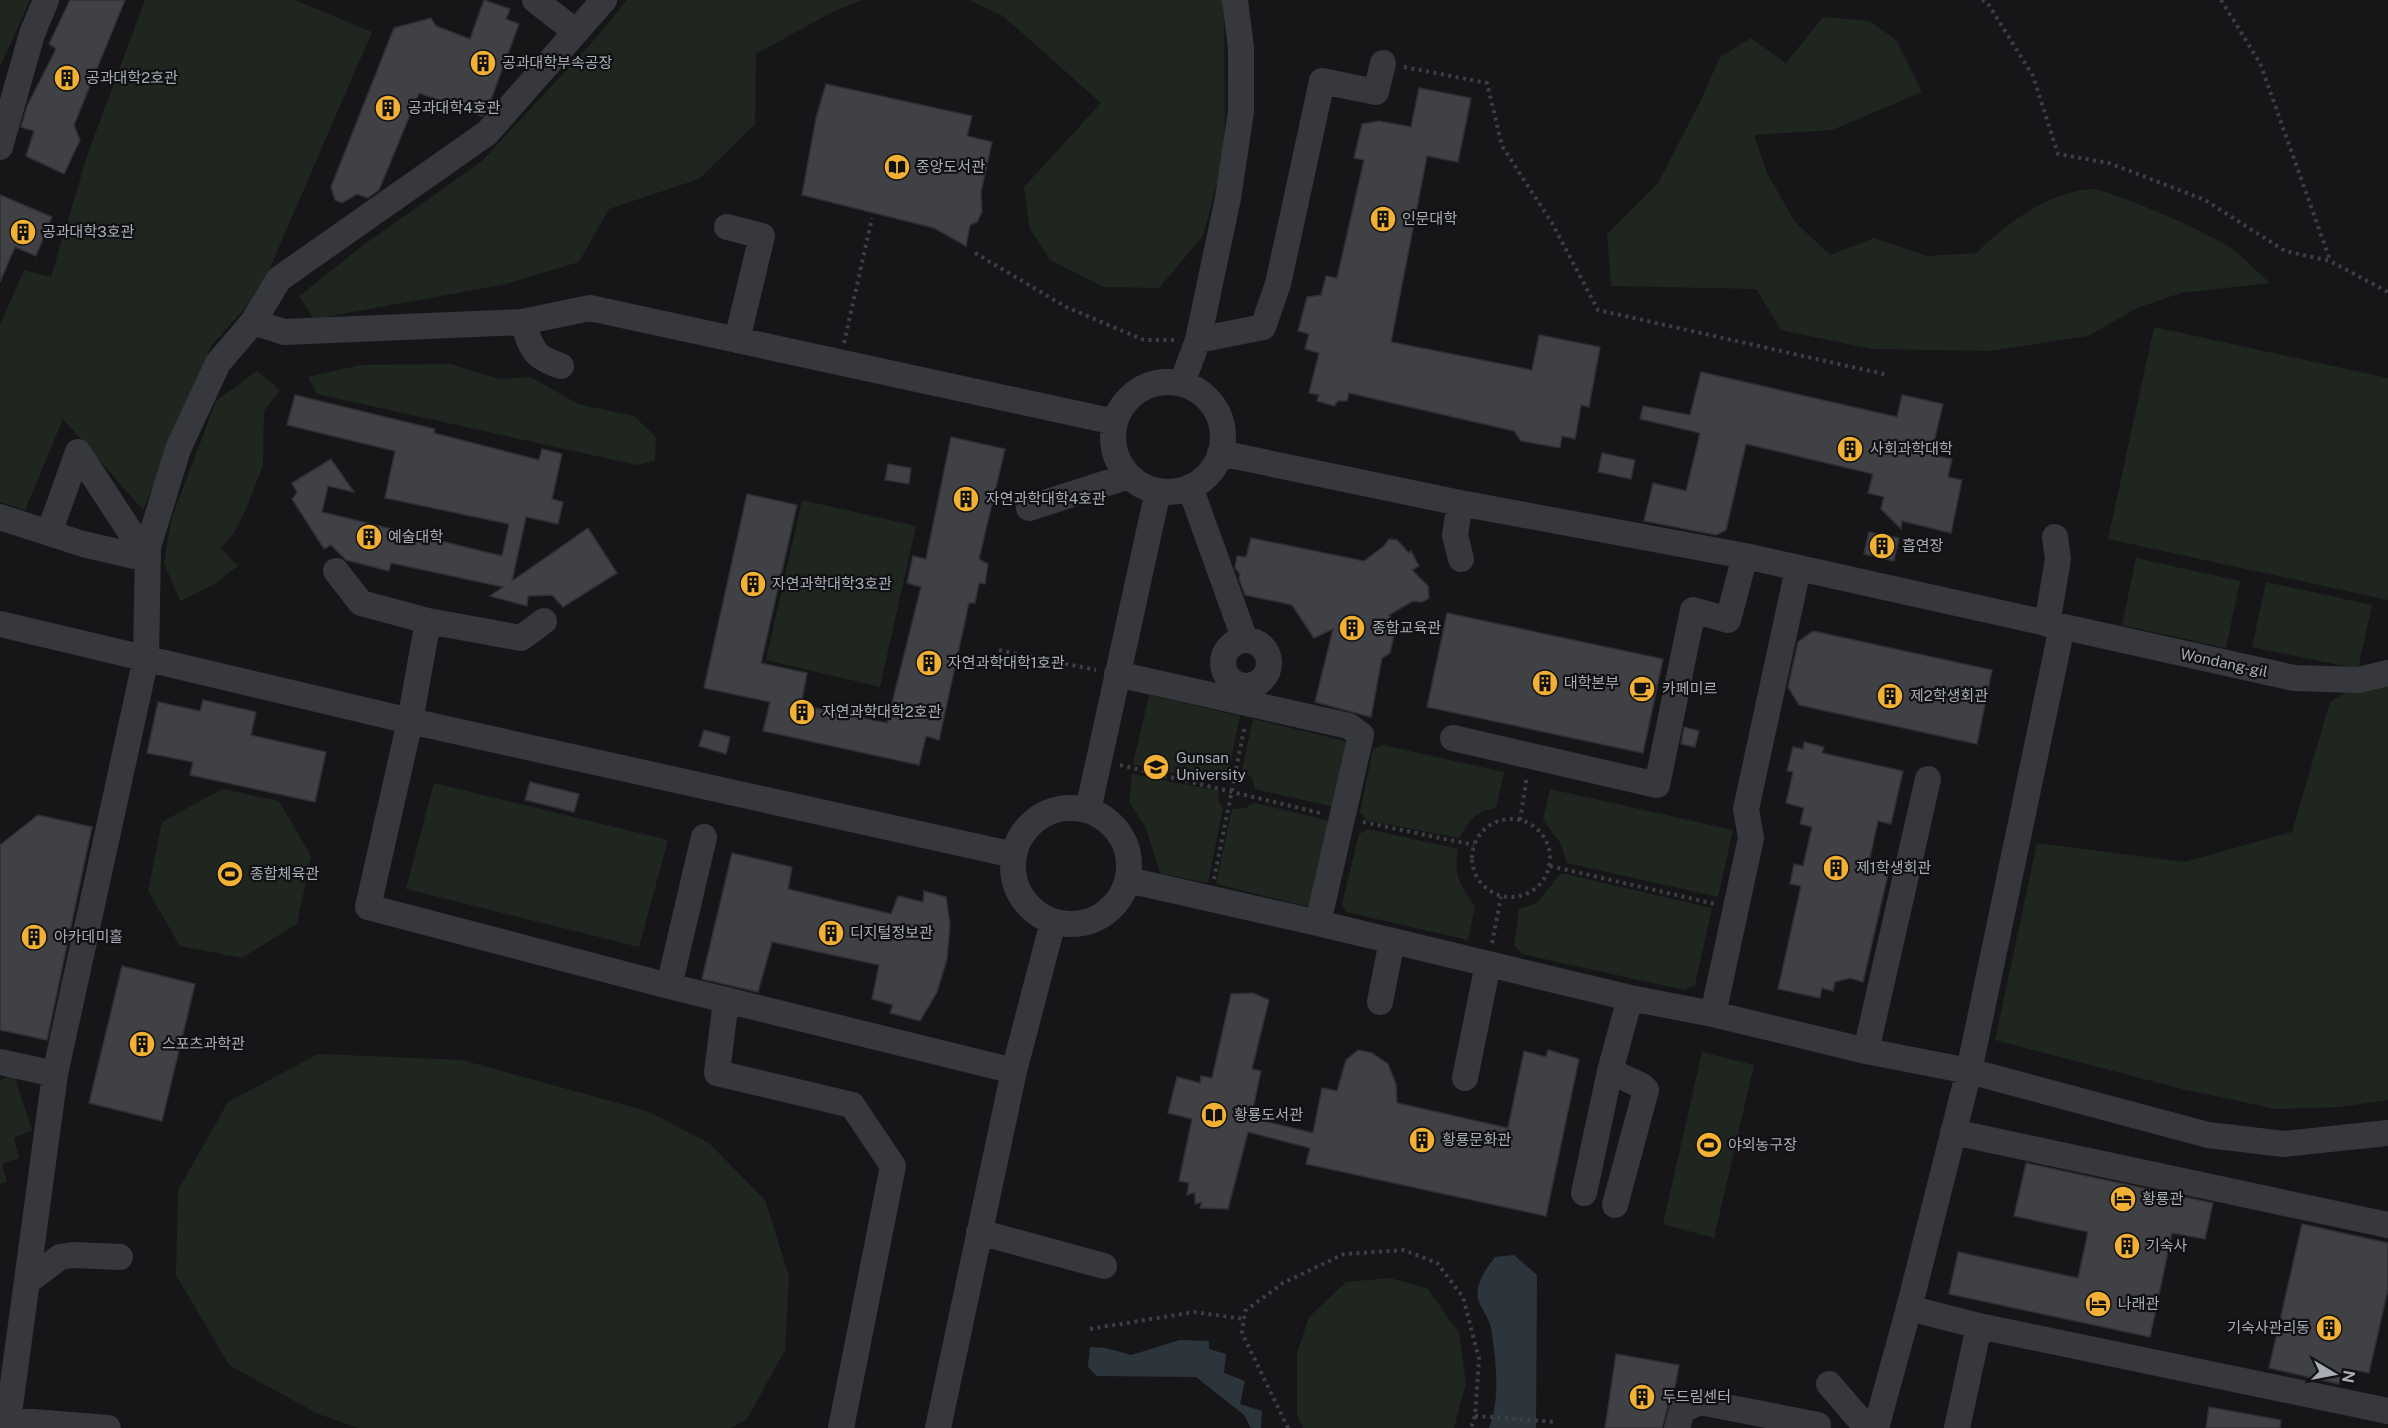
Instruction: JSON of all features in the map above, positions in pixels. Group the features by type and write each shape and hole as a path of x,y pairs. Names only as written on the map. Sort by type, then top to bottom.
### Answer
{"lane":[{"path":"0,147 32,34 45,0"},
{"path":"535,0 576,32"},
{"path":"108,1428 7,1424 55,1074 146,658 148,548 183,438 218,363 253,322 279,279 487,133 604,0"},
{"path":"1182,383 1198,339 1227,198 1241,112 1241,48 1235,0"},
{"path":"1198,339 1263,327 1278,284 1322,81 1376,92 1383,63"},
{"path":"727,227 762,236 737,339"},
{"path":"253,322 284,332 522,322 590,308 1114,422"},
{"path":"522,322 533,349 542,359 561,366"},
{"path":"1164,381 1182,383 1198,391 1211,402 1220,418 1223,435 1220,453 1214,467 1203,479 1190,487 1174,491 1158,491 1143,486 1129,476 1119,462 1114,446 1114,422 1119,411 1131,396 1146,386 1164,381"},
{"path":"49,533 78,452 148,559"},
{"name":"Wondang-gil","path":"1220,453 1461,503 1744,556 2294,678 2359,680 2388,673"},
{"path":"1029,508 1129,476"},
{"path":"1190,487 1245,640"},
{"path":"1088,810 1097,759 1158,491"},
{"path":"1461,503 1455,535 1461,559"},
{"path":"0,517 82,544 148,559"},
{"path":"1876,1428 1969,1071 2055,626 2058,559 2055,537"},
{"path":"1453,738 1657,785 1693,610 1728,620 1744,556"},
{"path":"1713,1014 1751,838 1746,809 1798,568"},
{"path":"336,571 361,603 428,621 521,638 544,621"},
{"path":"428,621 410,722 368,907 669,986 1014,1071"},
{"path":"0,624 410,722 1014,855"},
{"path":"1118,674 1349,726 1361,735 1344,818 1318,922"},
{"path":"1866,1051 1928,779"},
{"path":"1068,807 1088,810 1104,817 1117,829 1126,845 1130,862 1128,880 1121,898 1108,912 1091,922 1072,926 1053,922 1038,915 1025,903 1017,889 1013,872 1014,855 1020,837 1033,822 1049,812 1068,807"},
{"path":"669,986 704,837"},
{"path":"1128,880 1318,922 1630,998 1713,1014 1866,1051 1969,1071 2208,1135 2284,1144 2388,1133"},
{"path":"938,1428 1014,1071 1053,922"},
{"path":"1380,1002 1392,940"},
{"path":"1465,1078 1488,964"},
{"path":"1584,1193 1610,1071 1630,998"},
{"path":"726,1000 717,1073 852,1105 893,1166 841,1428"},
{"path":"0,1062 55,1074"},
{"path":"1610,1071 1646,1090 1615,1205"},
{"path":"1953,1132 2388,1226"},
{"path":"979,1232 1104,1266"},
{"path":"27,1282 60,1257 73,1255 120,1257"},
{"path":"1909,1308 1979,1326 2388,1411"},
{"path":"1957,1428 1979,1326"},
{"path":"1677,1428 1682,1410 1700,1402 1817,1426 1829,1384 1867,1428"}],"path":[{"path":"1982,0 1987,2 2033,76 2058,154 2109,163 2205,200 2285,251 2330,261 2388,292"},
{"path":"2221,0 2260,63 2330,261"},
{"path":"1383,63 1487,83 1502,146 1552,223 1598,310 1888,375"},
{"path":"840,364 872,218"},
{"path":"975,253 1066,308 1144,340 1198,339"},
{"path":"999,650 1118,674"},
{"path":"1210,898 1250,704"},
{"path":"1520,820 1531,756"},
{"path":"1097,759 1344,818 1474,845"},
{"path":"1501,820 1520,820 1536,829 1545,838 1549,850 1550,866 1538,886 1527,894 1515,898 1501,897 1489,891 1479,882 1473,871 1471,857 1474,845 1489,825 1501,820"},
{"path":"1550,866 1736,909"},
{"path":"1488,964 1501,897"},
{"path":"1288,1428 1242,1333 1245,1311 1283,1283 1344,1254 1404,1251 1437,1263 1463,1298 1479,1359 1475,1416 1471,1428"},
{"path":"1090,1329 1194,1312 1244,1319"},
{"path":"1475,1416 1557,1422"}],"shaded area":[{"path":"0,0 30,0 0,67"},
{"path":"145,0 295,0 372,32 259,293 211,346 143,510 63,419 25,510 0,502 0,325 24,270 51,277 88,153"},
{"path":"627,0 862,0 832,12 756,54 755,124 699,179 609,209 579,262 502,285 314,319 299,296 362,246 482,161 588,47"},
{"path":"969,0 1224,0 1225,153 1203,236 1159,288 1104,287 1050,260 1030,229 1024,187 1101,103 1003,16"},
{"path":"1823,17 1870,21 1896,40 1922,92 1832,130 1754,135 1767,173 1795,222 1830,255 1874,238 1927,256 1976,253 2014,221 2042,204 2073,192 2090,189 2137,203 2219,241 2240,255 2270,283 2181,293 2137,308 2088,336 1989,351 1871,349 1781,330 1756,289 1611,286 1607,234 1658,183 1700,102 1720,57 1751,38 1786,63"},
{"path":"2154,327 2388,378 2388,600 2108,539"},
{"path":"450,364 500,379 531,377 578,404 634,416 656,437 655,461 637,465 317,394 308,377 360,365"},
{"path":"257,371 280,390 264,411 263,465 234,533 221,548 238,566 213,585 180,601 164,563 171,520 216,401"},
{"path":"802,500 916,526 880,687 766,660"},
{"path":"2136,558 2240,581 2226,648 2122,625"},
{"path":"2266,582 2372,605 2358,669 2252,647"},
{"path":"2388,683 2388,1100 2340,1107 2276,1109 2182,1089 1995,1040 2037,843 2184,862 2292,832 2330,702 2350,690"},
{"path":"1149,695 1240,716 1229,769 1220,774 1218,783 1133,764"},
{"path":"1253,719 1353,743 1338,808 1255,789 1252,778 1242,770"},
{"path":"1383,745 1504,772 1496,808 1478,814 1459,838 1366,820 1360,812 1373,749"},
{"path":"1132,774 1219,791 1218,800 1223,808 1208,883 1160,873 1146,828 1129,802"},
{"path":"434,783 668,840 639,947 406,889"},
{"name":"종합체육관","path":"222,789 279,801 311,856 297,924 242,958 180,946 148,891 162,822"},
{"path":"1550,789 1733,830 1718,897 1567,863 1561,844 1543,820"},
{"path":"1254,803 1334,822 1313,908 1216,884 1232,809 1245,808"},
{"path":"1368,829 1458,849 1457,874 1465,892 1475,906 1468,940 1346,912 1342,904 1359,834"},
{"path":"1561,873 1712,908 1695,985 1684,990 1522,954 1514,945 1519,909 1537,903"},
{"name":"야외농구장","path":"1702,1052 1754,1065 1714,1238 1663,1224"},
{"path":"318,1054 462,1060 647,1111 709,1143 765,1200 789,1276 785,1350 747,1419 731,1428 359,1428 318,1414 229,1365 176,1275 178,1190 228,1102"},
{"path":"14,1075 32,1130 14,1138 19,1158 2,1164 7,1182 0,1184 0,1080"},
{"path":"1514,1255 1537,1275 1536,1428 1489,1428 1495,1404 1496,1366 1491,1328 1479,1302 1478,1290 1481,1278 1495,1257"},
{"path":"1390,1278 1427,1288 1459,1333 1466,1383 1454,1428 1303,1428 1297,1415 1297,1353 1309,1317 1346,1282"},
{"path":"1180,1340 1209,1341 1209,1349 1226,1354 1224,1373 1245,1381 1240,1404 1262,1411 1261,1428 1251,1428 1244,1415 1196,1377 1097,1376 1088,1367 1090,1347 1106,1348 1131,1355"}],"building":[{"name":"공과대학2호관","path":"70,0 125,0 74,125 80,140 64,174 26,156 34,131 21,127 27,106 56,49 49,44"},
{"path":"484,0 510,9 506,19 519,24 487,110 482,116 419,93 379,190 368,198 357,194 342,203 335,200 331,187 394,28 431,18 436,26 470,39"},
{"name":"중앙도서관","path":"826,84 972,116 967,136 992,142 981,192 982,212 977,222 970,225 966,246 934,228 802,195 816,118"},
{"name":"인문대학","path":"1419,88 1471,98 1458,162 1427,156 1391,342 1532,370 1539,335 1600,347 1589,407 1581,405 1575,439 1562,436 1560,448 1521,441 1514,431 1349,393 1347,401 1338,401 1334,406 1317,401 1319,395 1309,393 1319,353 1305,349 1309,334 1298,331 1307,297 1321,295 1326,276 1337,278 1364,160 1354,158 1362,124 1379,121 1411,127"},
{"name":"공과대학3호관","path":"0,195 52,217 36,256 15,247 0,282"},
{"name":"사회과학대학","path":"1701,372 1897,417 1902,395 1943,404 1931,455 1952,459 1948,477 1962,480 1951,533 1902,521 1901,529 1881,509 1884,497 1868,493 1873,474 1746,444 1726,530 1716,535 1644,521 1653,483 1686,491 1700,433 1640,419 1643,406 1690,415"},
{"path":"295,395 435,429 434,433 539,460 542,449 562,454 552,499 563,502 558,524 526,517 512,581 588,528 617,573 563,607 552,595 528,596 527,606 490,596 503,587 391,563 389,571 346,560 331,545 324,549 292,499 297,493 292,483 331,459 354,492 328,486 322,512 502,556 509,524 385,498 395,451 287,425"},
{"path":"951,437 1005,449 979,559 988,564 985,584 979,583 975,603 969,603 939,740 926,736 919,765 763,731 770,702 704,688 747,494 797,505 761,663 807,673 801,705 887,723 921,587 907,583 913,556 926,559"},
{"path":"1602,453 1635,460 1631,479 1598,472"},
{"path":"888,464 911,468 909,484 885,480"},
{"name":"흡연장","path":"1869,532 1899,538 1894,561 1864,554"},
{"name":"종합교육관","path":"1251,538 1364,561 1384,546 1389,539 1397,540 1409,553 1411,551 1419,566 1412,570 1428,586 1429,598 1422,602 1413,601 1389,615 1396,627 1390,653 1382,658 1371,717 1315,702 1333,629 1314,638 1292,605 1245,595 1239,579 1240,574 1235,568 1237,556 1246,557"},
{"name":"대학본부","path":"1447,613 1663,659 1643,753 1427,707"},
{"name":"제2학생회관","path":"1813,631 1992,670 1977,744 1799,705 1788,687 1798,642"},
{"path":"203,700 256,712 251,735 326,752 315,802 190,775 193,762 147,753 158,702 200,711"},
{"path":"1684,727 1699,731 1695,747 1681,744"},
{"path":"704,730 730,737 726,754 699,746"},
{"name":"제1학생회관","path":"1804,742 1824,747 1822,753 1903,771 1891,824 1878,821 1868,866 1889,870 1863,982 1850,978 1835,982 1833,991 1822,988 1820,998 1778,989 1801,886 1790,884 1794,864 1803,866 1812,827 1800,824 1804,808 1786,803 1793,772 1787,771 1793,747 1803,749"},
{"path":"530,782 579,794 574,812 525,800"},
{"name":"아카데미홀","path":"38,815 92,827 47,1040 0,1030 0,845"},
{"name":"디지털정보관","path":"732,853 792,867 788,889 891,914 898,896 923,902 924,891 946,897 950,924 947,959 937,992 920,1021 890,1013 893,1005 872,999 879,965 772,942 758,992 702,979"},
{"name":"스포츠과학관","path":"122,966 195,984 162,1121 89,1103"},
{"name":"황룡문화관","path":"1253,993 1269,1000 1252,1069 1261,1071 1251,1118 1313,1133 1322,1088 1337,1091 1346,1060 1358,1050 1372,1053 1388,1064 1396,1084 1397,1103 1508,1128 1524,1051 1546,1057 1548,1050 1579,1059 1546,1216 1306,1164 1310,1148 1248,1132 1228,1209 1200,1208 1202,1202 1195,1204 1195,1192 1187,1195 1189,1183 1179,1181 1192,1119 1168,1113 1177,1077 1200,1083 1201,1076 1212,1078 1231,994"},
{"name":"기숙사","path":"2026,1163 2213,1203 2205,1239 2172,1233 2150,1337 1949,1294 1958,1252 2078,1278 2088,1232 2014,1216"},
{"name":"기숙사관리동","path":"2302,1224 2388,1243 2388,1289 2369,1373 2343,1368 2339,1384 2269,1368"},
{"name":"두드림센터","path":"1616,1354 1679,1365 1673,1398 1668,1406 1662,1428 1605,1428"},
{"path":"2209,1407 2281,1420 2280,1428 2206,1428"}],"place":[{"name":"공과대학부속공장","path":"483,63"},
{"name":"공과대학2호관","path":"67,78"},
{"name":"공과대학4호관","path":"388,108"},
{"name":"중앙도서관","path":"897,167"},
{"name":"인문대학","path":"1383,219"},
{"name":"공과대학3호관","path":"23,232"},
{"name":"사회과학대학","path":"1850,449"},
{"name":"자연과학대학4호관","path":"966,499"},
{"name":"예술대학","path":"369,537"},
{"name":"흡연장","path":"1882,546"},
{"name":"자연과학대학3호관","path":"753,584"},
{"name":"종합교육관","path":"1352,628"},
{"name":"자연과학대학1호관","path":"929,663"},
{"name":"대학본부","path":"1545,683"},
{"name":"카페미르","path":"1642,689"},
{"name":"제2학생회관","path":"1890,696"},
{"name":"자연과학대학2호관","path":"802,712"},
{"name":"Gunsan University","path":"1156,767"},
{"name":"제1학생회관","path":"1836,868"},
{"name":"종합체육관","path":"230,874"},
{"name":"디지털정보관","path":"831,933"},
{"name":"아카데미홀","path":"34,937"},
{"name":"스포츠과학관","path":"142,1044"},
{"name":"황룡도서관","path":"1214,1115"},
{"name":"황룡문화관","path":"1422,1140"},
{"name":"야외농구장","path":"1709,1145"},
{"name":"황룡관","path":"2123,1199"},
{"name":"기숙사","path":"2127,1246"},
{"name":"나래관","path":"2098,1304"},
{"name":"기숙사관리동","path":"2329,1328"},
{"name":"두드림센터","path":"1642,1397"}]}
